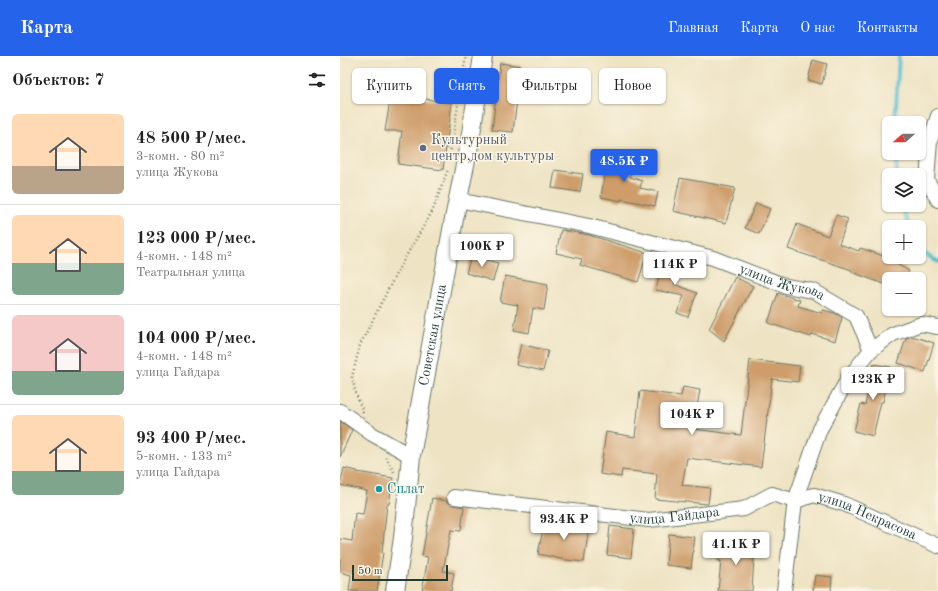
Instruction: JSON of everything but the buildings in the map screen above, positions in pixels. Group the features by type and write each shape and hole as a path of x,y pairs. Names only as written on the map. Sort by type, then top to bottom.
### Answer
{"main road":[{"name":"Советская улица","path":"395,591 403,538 411,456 470,140 483,56"}],"street":[{"path":"938,116 930,141 927,180 938,200"},
{"name":"улица Жукова","path":"458,200 596,228 713,258 786,286 814,291 856,316 871,350"},
{"path":"784,591 795,501 820,429 849,377 871,350 893,334 922,324 938,327"},
{"path":"340,411 372,434 411,456"},
{"name":"улица Гайдара","path":"454,497 649,520 744,509 772,494 795,501"},
{"name":"улица Некрасова","path":"795,501 814,495 844,504 938,546"}],"path":[{"path":"449,160 466,56"},
{"path":"396,476 372,434 356,394 352,377 360,345 398,270 433,210 448,167"}],"waterway":[{"path":"895,116 899,56"},
{"path":"896,160 897,168"},
{"path":"904,212 906,220"},
{"path":"926,254 938,262"}],"place":[{"name":"Культурный центр,дом культуры","path":"423,148"},
{"name":"Сплат","path":"379,489"}]}
